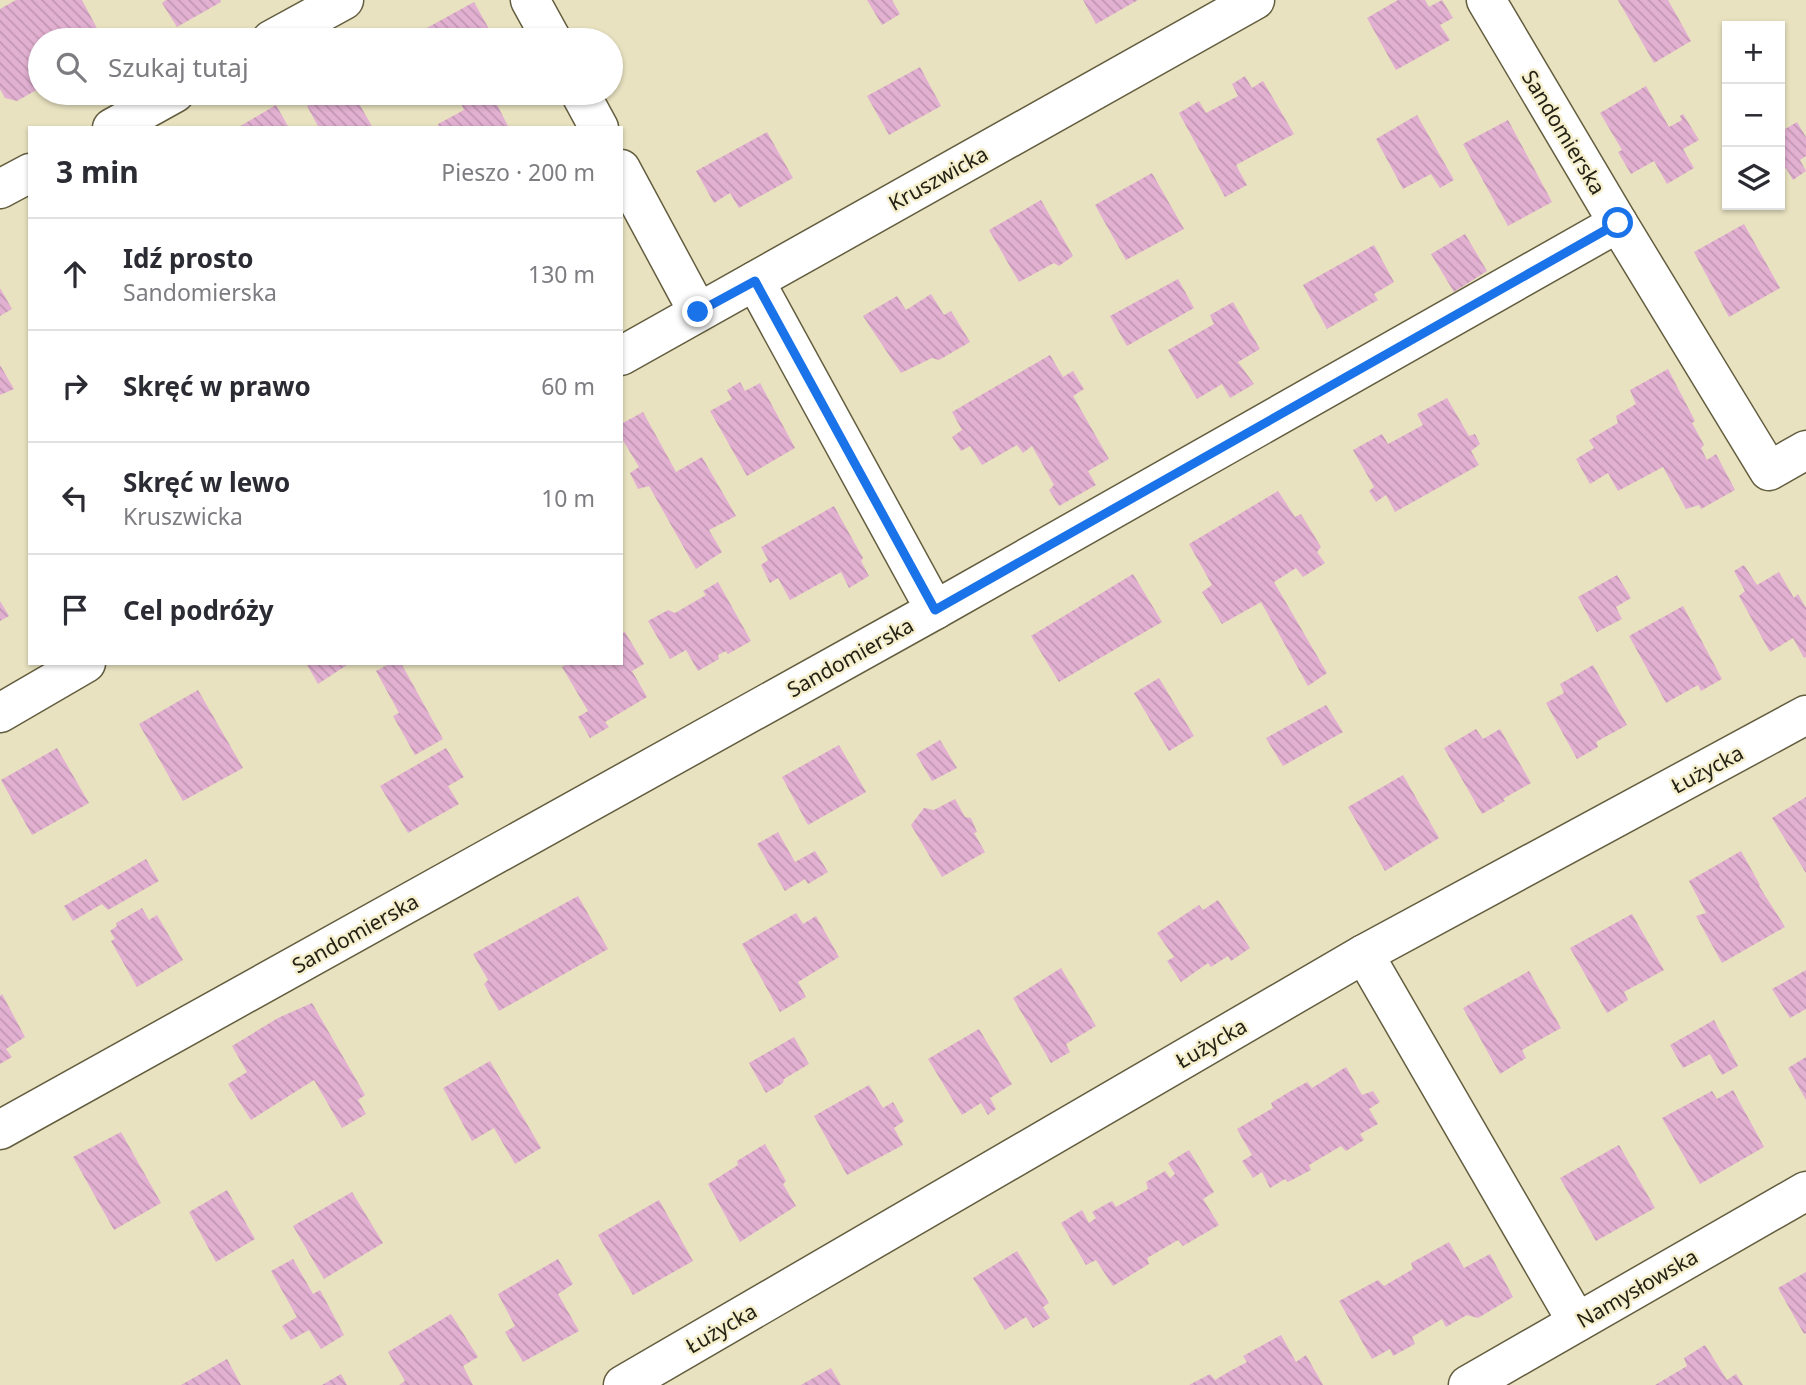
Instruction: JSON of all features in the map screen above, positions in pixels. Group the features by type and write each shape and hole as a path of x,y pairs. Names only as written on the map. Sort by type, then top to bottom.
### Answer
{"street":[{"path":"293,28 344,0"},
{"path":"530,0 545,28"},
{"name":"Kruszwicka","path":"623,355 1255,0"},
{"name":"Sandomierska","path":"0,1130 935,610 1618,223 1486,0"},
{"path":"116,126 153,105"},
{"path":"587,105 598,126"},
{"path":"623,173 698,312"},
{"path":"0,189 28,174"},
{"path":"1618,223 1769,471 1806,450"},
{"path":"755,281 935,610"},
{"path":"0,713 83,665"},
{"name":"Łużycka","path":"623,1385 1364,954 1806,715"},
{"path":"1364,954 1577,1322"},
{"name":"Namysłowska","path":"1468,1385 1806,1191"}],"building":[{"path":"16,0 82,0 97,28 28,28 28,95 17,101 5,98 0,89 0,9"},
{"path":"166,0 221,2 177,27 162,3"},
{"path":"867,0 892,0 900,14 882,25"},
{"path":"1083,0 1138,0 1096,24"},
{"path":"1398,0 1425,0 1429,7 1442,0 1453,18 1440,25 1450,40 1396,70 1367,18"},
{"path":"1618,0 1668,0 1691,41 1654,63"},
{"path":"474,2 488,28 427,28"},
{"path":"920,67 941,106 889,135 867,96"},
{"path":"1245,76 1252,88 1263,81 1294,134 1236,165 1247,185 1225,197 1179,113 1199,101 1206,113 1238,96 1232,84"},
{"path":"1646,86 1669,127 1682,120 1680,116 1683,114 1699,140 1683,149 1694,168 1667,184 1654,161 1631,174 1618,152 1622,150 1600,113"},
{"path":"276,105 288,126 240,126"},
{"path":"360,105 372,126 318,126 307,106"},
{"path":"462,105 497,105 508,126 438,126 464,110"},
{"path":"1417,115 1454,180 1440,188 1431,174 1403,189 1376,139"},
{"path":"1508,120 1552,202 1508,226 1463,144"},
{"path":"1797,122 1806,137 1806,156 1800,160 1806,171 1793,180 1785,169 1785,129"},
{"path":"767,132 793,178 739,208 730,193 714,203 696,171"},
{"path":"1152,173 1184,229 1126,260 1095,205"},
{"path":"1041,200 1073,256 1059,266 1054,263 1019,282 989,230"},
{"path":"1744,224 1780,288 1729,317 1694,252"},
{"path":"1465,234 1487,271 1454,292 1431,254"},
{"path":"1374,245 1394,282 1374,294 1378,300 1327,329 1303,285"},
{"path":"1178,279 1194,308 1127,346 1110,316"},
{"path":"0,288 12,309 0,316"},
{"path":"931,294 944,315 951,311 970,342 939,360 932,358 901,373 863,316 897,296 906,310"},
{"path":"1233,302 1260,349 1238,362 1254,384 1230,398 1222,384 1197,399 1168,350 1214,324 1210,315"},
{"path":"1050,355 1063,377 1073,371 1084,389 1073,396 1109,459 1088,471 1096,485 1059,506 1049,490 1054,485 1032,446 1023,453 1017,445 982,465 970,446 961,451 952,437 962,430 952,412"},
{"path":"0,365 14,389 0,395"},
{"path":"1668,369 1695,421 1692,423 1704,445 1701,448 1707,460 1716,454 1735,490 1701,509 1699,505 1686,509 1663,467 1618,491 1608,473 1590,484 1576,459 1594,448 1589,440 1618,423 1616,416 1636,404 1630,390"},
{"path":"740,382 745,391 760,383 795,448 747,476 710,411 732,399 727,390"},
{"path":"1447,398 1469,436 1475,434 1480,444 1471,451 1479,465 1395,512 1386,495 1376,502 1369,491 1374,487 1353,450 1382,434 1388,444 1423,425 1417,414"},
{"path":"643,412 676,472 702,457 736,516 709,530 722,552 696,569 649,486 638,489 630,473 639,467 623,440 623,423"},
{"path":"1278,491 1295,517 1301,514 1321,547 1317,552 1325,563 1303,577 1296,568 1274,582 1327,673 1308,686 1261,602 1222,624 1202,592 1212,585 1189,544"},
{"path":"834,506 863,558 861,561 869,576 849,588 841,572 790,600 778,578 770,583 761,565 768,560 761,547"},
{"path":"1744,565 1757,585 1779,572 1794,598 1798,594 1806,608 1806,657 1804,658 1793,638 1770,652 1739,596 1745,591 1734,571"},
{"path":"1133,574 1162,622 1059,682 1031,636"},
{"path":"1617,575 1631,598 1616,607 1622,619 1597,632 1578,597"},
{"path":"718,582 751,641 728,654 726,651 718,655 719,659 698,671 686,650 670,659 648,621 668,610 675,613 706,595 703,591"},
{"path":"0,601 9,616 0,621"},
{"path":"1683,606 1722,679 1701,691 1698,685 1666,703 1629,636"},
{"path":"625,632 644,664 632,671 647,697 605,722 609,727 590,738 578,717 588,711 562,667 623,665"},
{"path":"307,665 347,665 318,684"},
{"path":"387,665 402,665 443,739 415,755 393,716 399,713 376,671"},
{"path":"1593,665 1627,725 1596,742 1598,747 1577,759 1546,703 1564,693 1560,684"},
{"path":"1159,678 1194,736 1169,751 1134,693"},
{"path":"198,690 243,768 183,801 139,724"},
{"path":"1326,705 1343,732 1283,766 1266,738"},
{"path":"1476,729 1483,739 1500,729 1531,783 1482,814 1444,748"},
{"path":"940,740 957,768 932,781 916,754"},
{"path":"839,745 866,792 808,825 782,777"},
{"path":"57,748 89,803 32,835 1,780"},
{"path":"446,748 464,777 448,786 459,804 408,833 380,786"},
{"path":"1403,775 1439,838 1385,871 1348,807"},
{"path":"1806,797 1806,873 1772,818"},
{"path":"955,799 965,817 971,818 977,832 974,833 985,852 942,877 911,825 924,808 934,810"},
{"path":"778,832 795,862 815,851 828,872 808,884 805,879 785,891 757,844"},
{"path":"1741,851 1785,927 1722,963 1696,916 1706,913 1689,881"},
{"path":"146,859 159,881 108,910 102,904 73,921 64,906"},
{"path":"578,896 608,949 499,1011 484,984 488,980 473,954"},
{"path":"1218,900 1250,948 1231,961 1228,956 1211,967 1208,963 1181,982 1167,961 1174,957 1157,933 1199,905 1203,910"},
{"path":"142,908 149,920 157,915 183,960 137,987 111,941 115,939 110,931 117,926 116,923"},
{"path":"796,913 803,924 816,916 839,957 798,982 806,997 780,1012 742,944"},
{"path":"1632,914 1664,970 1624,992 1628,1000 1607,1013 1570,948"},
{"path":"1061,968 1096,1026 1066,1044 1070,1052 1051,1063 1013,998"},
{"path":"1806,970 1806,1009 1790,1018 1772,989"},
{"path":"1529,971 1561,1028 1522,1050 1526,1058 1500,1074 1463,1008"},
{"path":"2,994 25,1037 6,1049 12,1057 0,1064 0,996"},
{"path":"312,1003 365,1095 358,1100 366,1114 342,1128 314,1080 251,1120 228,1084 247,1072 232,1046 278,1018"},
{"path":"1714,1020 1738,1066 1722,1075 1710,1054 1683,1068 1670,1045"},
{"path":"979,1029 1012,1084 990,1098 996,1109 988,1115 981,1103 962,1115 928,1059"},
{"path":"794,1037 809,1064 766,1093 749,1063"},
{"path":"1806,1057 1806,1100 1788,1068"},
{"path":"490,1061 541,1148 515,1164 494,1128 472,1141 443,1088"},
{"path":"1346,1067 1362,1095 1373,1091 1380,1102 1369,1109 1378,1124 1360,1134 1364,1140 1346,1151 1341,1146 1309,1165 1311,1170 1288,1182 1285,1179 1270,1188 1262,1172 1253,1178 1242,1161 1252,1155 1237,1129 1273,1108 1271,1103 1289,1092 1307,1082 1312,1088"},
{"path":"869,1085 883,1108 893,1102 904,1121 894,1128 903,1145 847,1175 814,1116"},
{"path":"1733,1090 1764,1147 1700,1184 1662,1118 1712,1091 1717,1099"},
{"path":"121,1132 161,1203 114,1230 73,1157"},
{"path":"765,1144 786,1181 783,1184 796,1206 740,1242 708,1184 738,1165 737,1161"},
{"path":"1619,1145 1655,1208 1596,1241 1560,1178"},
{"path":"1189,1150 1214,1192 1203,1199 1219,1225 1183,1246 1178,1240 1147,1258 1149,1264 1113,1286 1096,1260 1086,1265 1061,1223 1082,1210 1089,1223 1096,1218 1092,1212 1112,1201 1116,1207 1148,1189 1146,1182 1165,1171 1170,1178 1175,1174 1168,1163"},
{"path":"227,1190 255,1239 216,1262 189,1212"},
{"path":"352,1192 383,1243 324,1279 293,1226"},
{"path":"659,1200 693,1261 633,1295 598,1235"},
{"path":"1449,1242 1464,1268 1490,1254 1513,1297 1478,1318 1467,1315 1446,1327 1442,1319 1412,1337 1415,1344 1393,1356 1390,1349 1372,1359 1339,1301 1378,1280 1384,1286 1413,1269 1411,1263"},
{"path":"1017,1251 1049,1303 1043,1307 1050,1318 1033,1328 1026,1317 1005,1330 973,1278"},
{"path":"293,1259 313,1294 320,1290 344,1335 321,1349 309,1330 291,1340 282,1326 297,1317 271,1271"},
{"path":"558,1259 573,1284 558,1294 579,1331 523,1362 505,1332 515,1326 498,1294"},
{"path":"1806,1272 1806,1333 1804,1334 1778,1288"},
{"path":"451,1314 478,1357 463,1366 473,1385 399,1385 405,1381 388,1352"},
{"path":"1281,1335 1296,1362 1306,1355 1323,1385 1189,1385 1210,1374 1215,1380 1247,1362 1243,1356"},
{"path":"1705,1345 1727,1380 1736,1374 1743,1385 1655,1385 1687,1366 1684,1358"},
{"path":"227,1359 241,1385 181,1385"},
{"path":"831,1368 841,1385 801,1385"},
{"path":"341,1374 347,1385 322,1385"}],"route":[{"path":"698,312 755,281 935,610 1618,223"}]}
